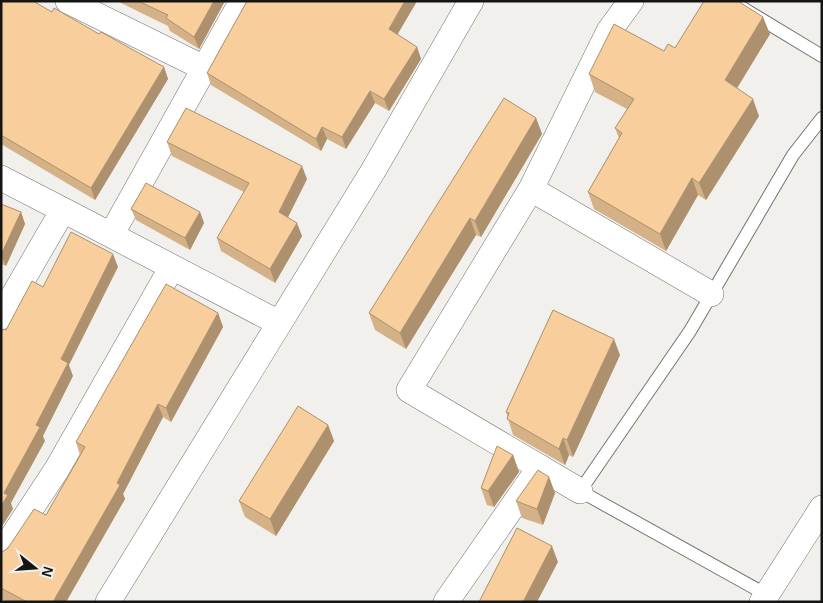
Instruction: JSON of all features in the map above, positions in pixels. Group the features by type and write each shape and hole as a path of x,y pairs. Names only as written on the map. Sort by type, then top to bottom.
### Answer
{"street":[{"path":"68,1 204,68"},
{"path":"111,235 242,1"},
{"path":"108,602 373,171 471,1"},
{"path":"580,491 409,390 532,189 609,31 631,1"},
{"path":"1,178 279,323"},
{"path":"532,189 712,294"},
{"path":"1,317 63,210"},
{"path":"1,554 57,469 172,267"},
{"path":"446,602 540,467"},
{"path":"765,598 822,508"}],"lane":[{"path":"731,1 822,56"},
{"path":"765,598 580,491 690,331 793,155 822,118"}],"building":[{"path":"1,1 33,1 52,12 54,8 99,34 101,32 164,67 91,188 1,135"},
{"path":"138,1 214,1 194,37 166,18 168,15"},
{"path":"247,1 405,1 389,29 417,47 384,99 370,91 342,137 322,127 316,139 207,73"},
{"path":"704,1 738,1 763,17 725,80 753,99 699,183 692,178 660,234 588,192 622,133 615,128 634,99 589,74 614,24 664,51 668,44 675,48"},
{"path":"504,98 536,118 475,221 470,218 400,333 369,313"},
{"path":"186,108 302,166 279,212 297,223 270,269 217,238 249,183 167,142"},
{"path":"146,183 200,212 185,238 131,209"},
{"path":"1,204 21,212 1,255"},
{"path":"71,232 113,254 61,359 68,363 36,425 40,427 4,493 8,495 1,506 1,333 3,329 6,330 32,281 43,287"},
{"path":"166,284 218,313 166,408 158,404 117,483 120,485 53,602 27,602 1,588 1,553 8,548 34,509 46,515 85,447 76,442"},
{"path":"553,310 614,339 567,440 563,438 559,449 507,419 509,413 506,412"},
{"path":"298,406 328,425 270,519 239,501"},
{"path":"497,446 513,455 488,491 481,488"},
{"path":"538,470 549,477 537,509 516,501"},
{"path":"517,528 552,546 523,602 479,602"}]}
